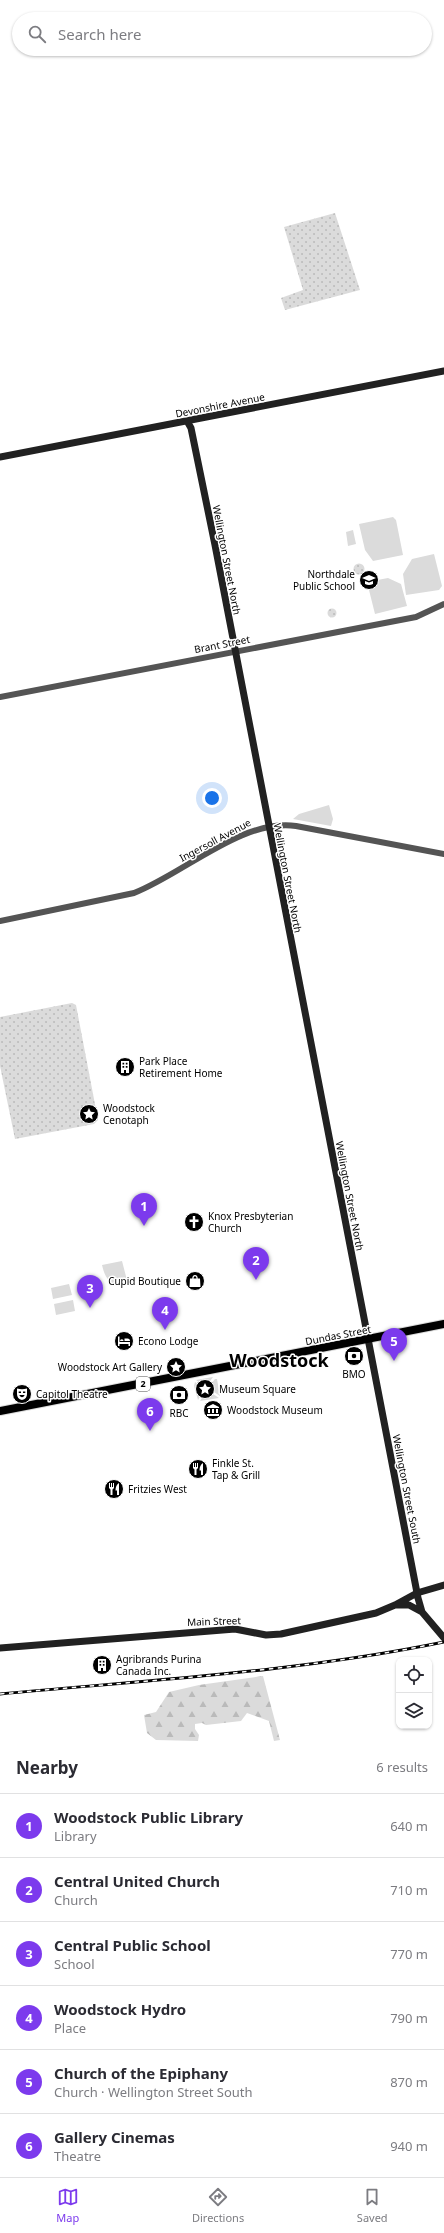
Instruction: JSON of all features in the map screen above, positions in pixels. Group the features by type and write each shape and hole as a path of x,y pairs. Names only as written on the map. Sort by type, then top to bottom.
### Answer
{"main road":[{"name":"Devonshire Avenue","path":"0,457 444,371"},
{"name":"Wellington Street North","path":"187,421 192,428 368,1340"},
{"name":"Dundas Street","path":"0,1411 444,1324"},
{"name":"Wellington Street South","path":"368,1340 417,1593 422,1612 443,1637"},
{"name":"Main Street","path":"0,1648 235,1629 274,1635 376,1612 395,1605 417,1593 444,1585"},
{"path":"395,1605 410,1605 422,1612"}],"street":[{"name":"Brant Street","path":"0,697 416,617 444,604"},
{"name":"Ingersoll Avenue","path":"0,921 134,893 152,886 250,831 268,826 296,826 444,854"}],"green space":[{"path":"335,213 360,290 285,310 281,298 303,290 284,227"},
{"path":"393,517 396,520 403,555 373,561 365,550 359,524"},
{"path":"353,530 356,544 348,546 346,532"},
{"path":"434,554 442,586 439,590 406,595 403,574 412,559"},
{"path":"359,563 363,565 365,569 363,573 359,575 355,573 353,569 355,565"},
{"path":"388,578 401,584 407,606 375,614 367,582"},
{"path":"332,608 337,613 332,618 327,613"},
{"path":"329,805 333,819 331,826 293,819 299,814"},
{"path":"72,1003 76,1005 98,1120 94,1124 15,1139 0,1066 0,1017"},
{"path":"122,1261 128,1284 114,1284 110,1282 105,1275 102,1265"},
{"path":"69,1284 72,1295 53,1299 51,1288"},
{"path":"73,1300 75,1311 56,1315 54,1304"},
{"path":"213,1377 208,1384 203,1385 196,1380"},
{"path":"215,1379 217,1379 220,1396 211,1390 210,1385"},
{"path":"195,1382 202,1387 203,1392 198,1400 194,1386"},
{"path":"210,1392 219,1398 200,1401 205,1393"},
{"path":"263,1676 280,1740 274,1741 269,1721 247,1713 241,1721 206,1725 202,1723 195,1724 195,1729 199,1735 198,1741 156,1740 147,1733 144,1715 156,1712 169,1692 199,1685"}],"railway":[{"path":"0,1694 279,1668 334,1661 444,1642"}],"place":[{"name":"Northdale Public School","path":"369,580"},
{"name":"Park Place Retirement Home","path":"125,1067"},
{"name":"Woodstock Cenotaph","path":"89,1114"},
{"name":"Knox Presbyterian Church","path":"194,1222"},
{"name":"Woodstock Public Library","path":"144,1226"},
{"name":"Central United Church","path":"256,1280"},
{"name":"Cupid Boutique","path":"195,1281"},
{"name":"Central Public School","path":"90,1308"},
{"name":"Woodstock Hydro","path":"165,1330"},
{"name":"Econo Lodge","path":"124,1341"},
{"name":"BMO","path":"354,1356"},
{"name":"Church of the Epiphany","path":"394,1361"},
{"name":"Woodstock Art Gallery","path":"176,1367"},
{"name":"Museum Square","path":"205,1389"},
{"name":"Capitol Theatre","path":"22,1394"},
{"name":"RBC","path":"179,1395"},
{"name":"Woodstock Museum","path":"213,1410"},
{"name":"Gallery Cinemas","path":"150,1431"},
{"name":"Finkle St. Tap & Grill","path":"198,1469"},
{"name":"Fritzies West","path":"114,1489"},
{"name":"Agribrands Purina Canada Inc.","path":"102,1665"}],"district":[{"name":"Woodstock","path":"279,1361"}]}
